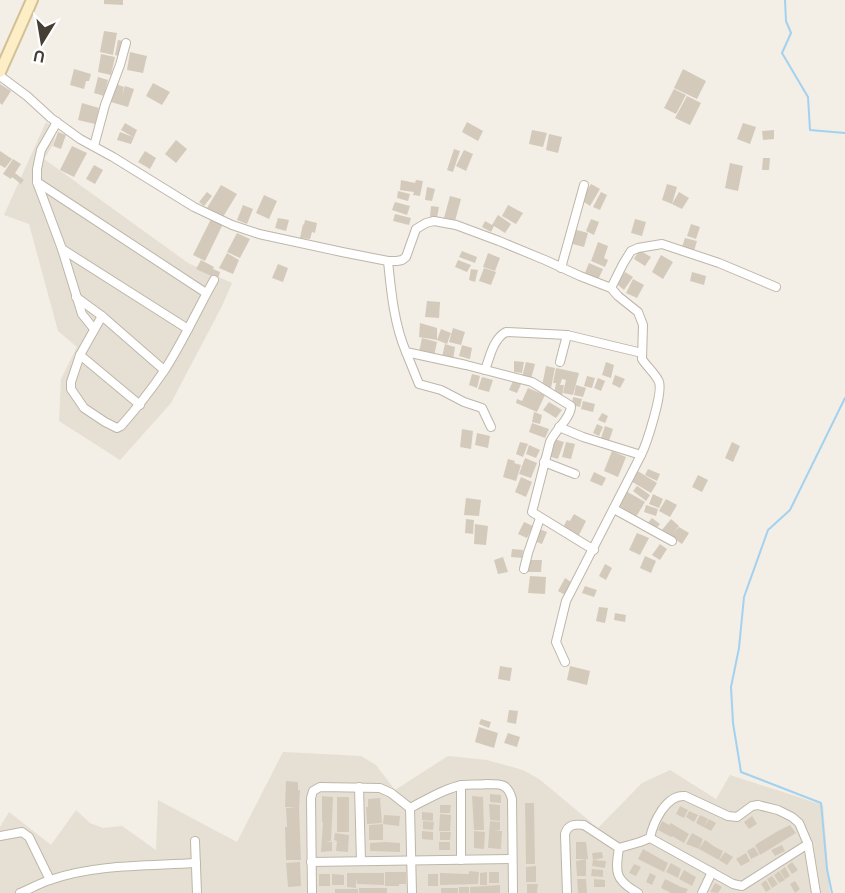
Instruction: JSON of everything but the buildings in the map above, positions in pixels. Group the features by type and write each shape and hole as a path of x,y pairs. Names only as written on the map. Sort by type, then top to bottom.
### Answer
{"main road":[{"path":"0,74 32,0"}],"street":[{"path":"94,146 126,43"},
{"path":"0,74 80,139 194,207 232,225 259,234 387,261 402,260 411,245 416,229 426,223 434,221 456,225 611,288 638,312 644,325 642,353 644,362 658,380 660,392 642,455 567,599 556,640 565,662"},
{"path":"57,122 41,150 37,182 62,249 82,314 94,329"},
{"path":"37,182 206,294"},
{"path":"561,268 584,185"},
{"path":"611,288 631,251 662,244 719,263 776,287"},
{"path":"62,249 188,329"},
{"path":"387,261 399,329 419,384 441,390 464,402 483,408 491,427"},
{"path":"102,316 80,355 71,388 84,408 117,428 140,405 164,370 214,280"},
{"path":"76,297 102,316 164,370"},
{"path":"485,370 495,343 506,332 567,334 642,353"},
{"path":"560,362 567,334"},
{"path":"406,352 532,382 569,404 571,410 550,442 532,510 533,514 594,550"},
{"path":"80,355 140,405"},
{"path":"559,427 583,437 642,455"},
{"path":"544,462 575,474"},
{"path":"614,509 672,541"},
{"path":"524,569 540,518"},
{"path":"410,808 461,785 504,785 510,791 512,799 513,893"},
{"path":"461,785 461,860"},
{"path":"312,893 311,798 313,791 320,787 380,788 391,793 410,808"},
{"path":"359,787 361,861"},
{"path":"650,838 659,815 675,797 685,796 729,816 737,817 752,806 758,805 778,810 799,823 808,844 816,893"},
{"path":"410,808 412,893"},
{"path":"567,893 565,834 571,825 584,825 619,848 650,838"},
{"path":"0,836 22,832 29,837 50,880"},
{"path":"650,838 733,884 742,886 808,844"},
{"path":"195,841 196,893"},
{"path":"619,848 617,874 620,881 638,893"},
{"path":"311,862 512,859"},
{"path":"20,893 50,880 77,873 110,868 196,863"},
{"path":"702,893 712,872"}],"shaded area":[{"path":"46,122 56,129 54,143 44,159 188,263 232,283 171,403 120,460 59,421 61,379 77,347 58,331 29,224 4,215"},
{"path":"283,752 361,756 376,765 395,790 448,756 487,760 523,770 539,779 598,828 642,783 670,770 716,799 730,775 823,805 830,893 0,893 0,827 9,812 51,845 76,810 90,823 103,828 122,826 156,850 158,800 237,842"}],"waterway":[{"path":"785,0 786,21 791,33 782,53 808,97 810,130 845,133"},
{"path":"832,893 827,869 821,803 741,772 733,723 731,687 739,648 744,597 768,530 790,510 845,398"}]}
